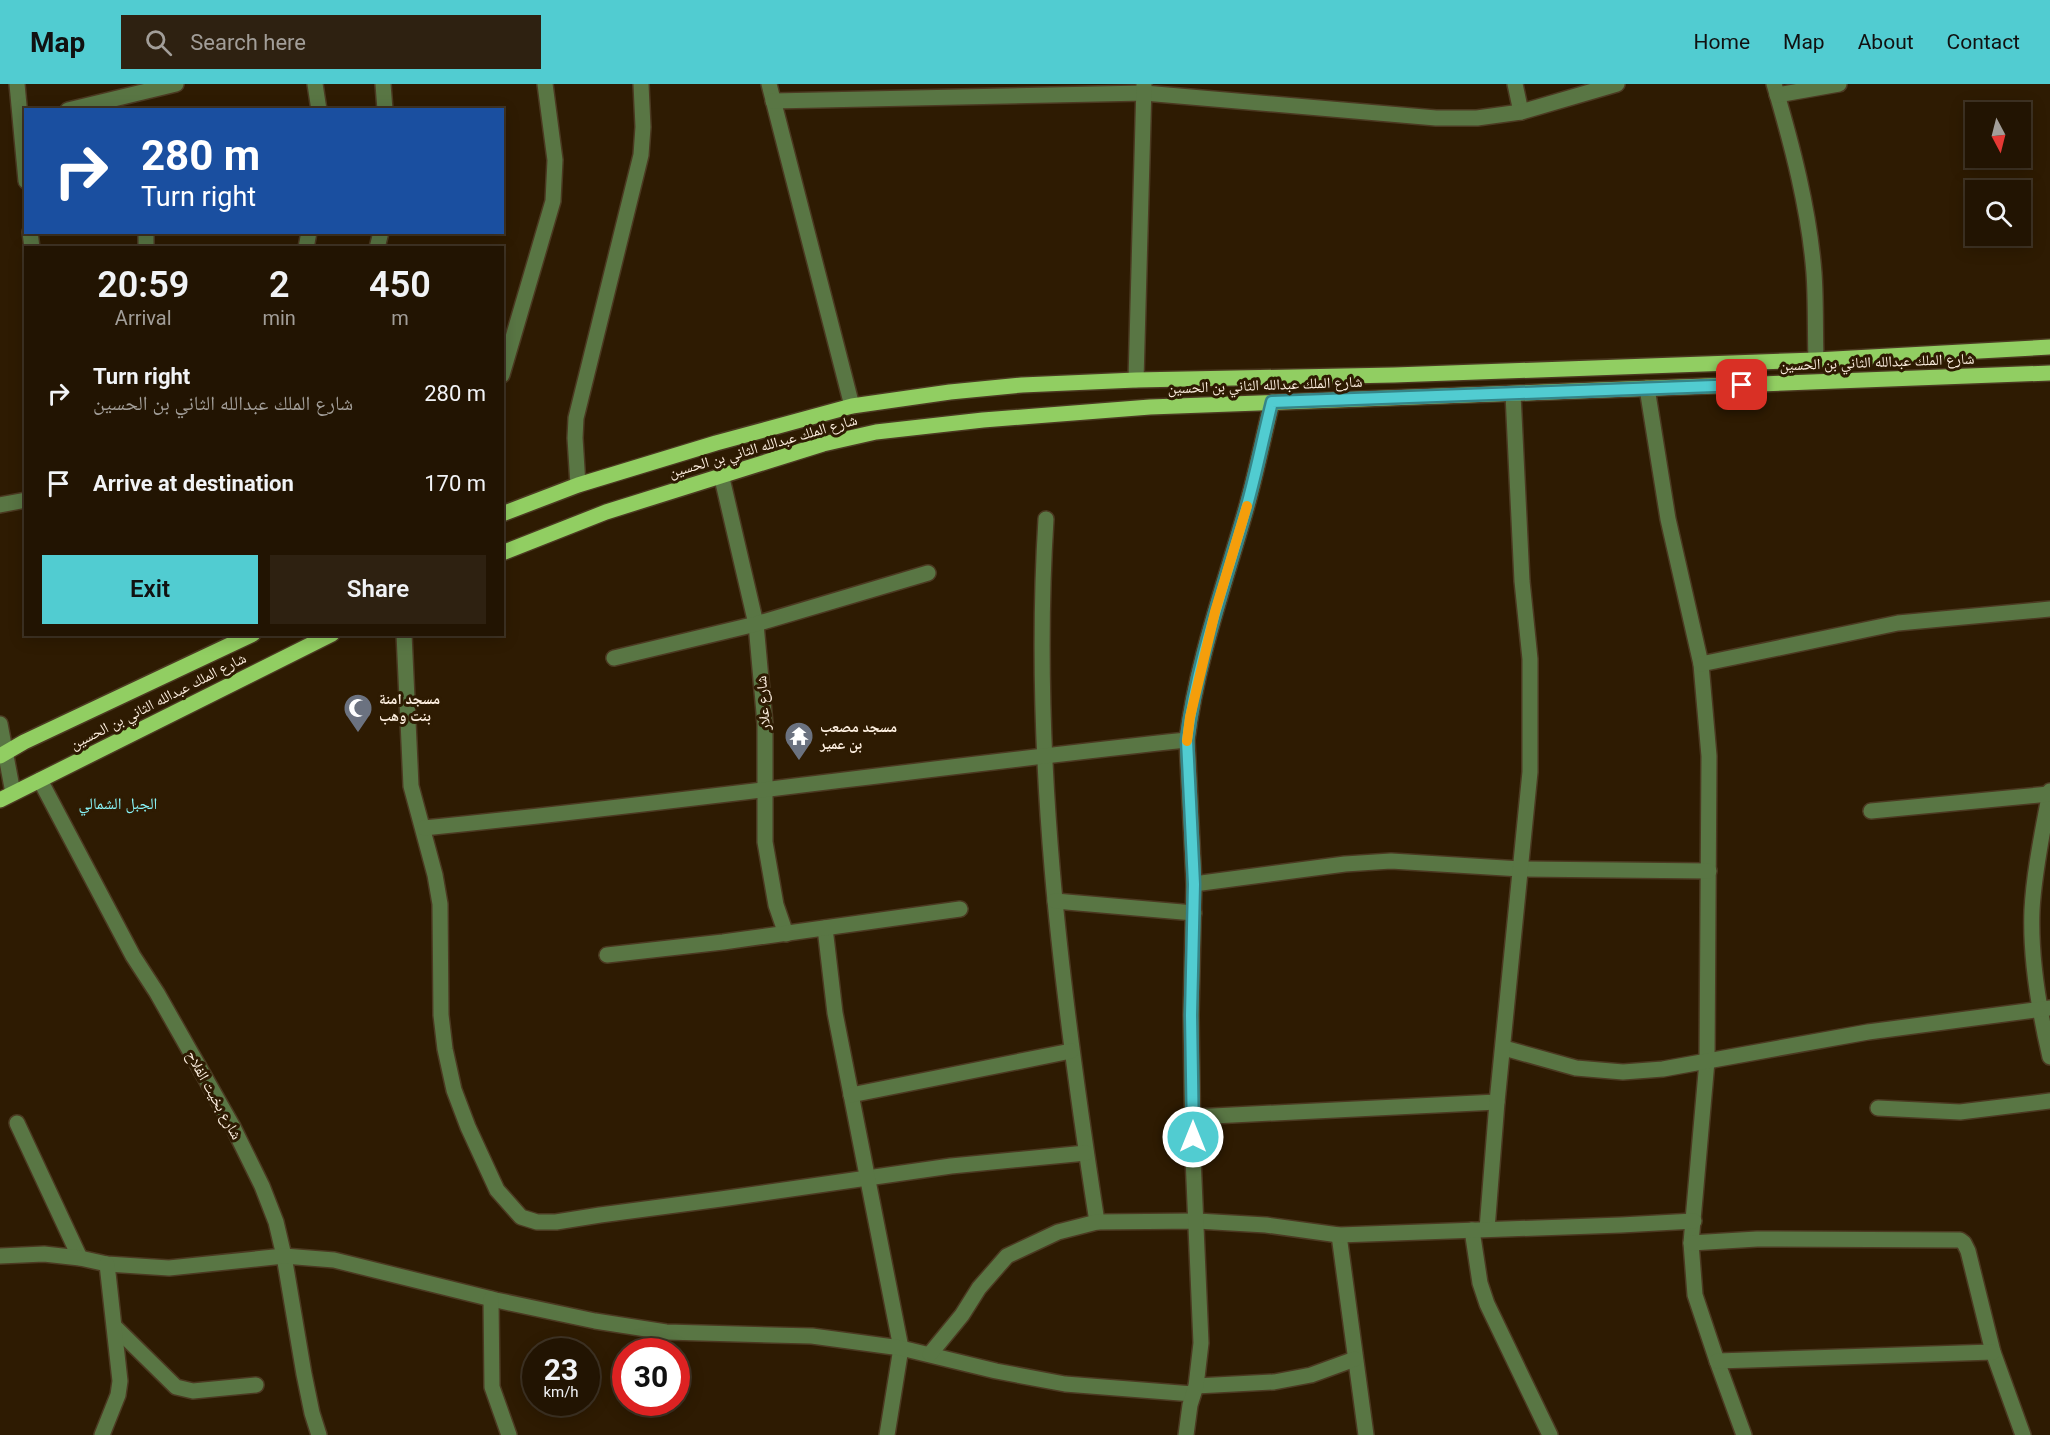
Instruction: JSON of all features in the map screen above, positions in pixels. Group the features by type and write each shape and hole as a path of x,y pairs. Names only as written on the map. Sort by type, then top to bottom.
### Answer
{"main road":[{"name":"شارع الملك عبدالله الثاني بن الحسين","path":"504,513 578,484 852,406 950,392 1022,385 1136,380 1394,375 1816,360 2050,347"},
{"name":"شارع الملك عبدالله الثاني بن الحسين","path":"504,552 606,512 721,474 823,444 876,432 1045,414 1150,407 2050,373"},
{"path":"1394,375 1395,399"},
{"path":"1324,377 1324,401"},
{"name":"شارع الملك عبدالله الثاني بن الحسين","path":"3,754 249,636"},
{"name":"شارع الملك عبدالله الثاني بن الحسين","path":"6,796 328,636"}],"street":[{"path":"17,84 24,148"},
{"path":"75,108 140,89 176,84"},
{"path":"315,84 319,108"},
{"path":"383,84 385,108"},
{"path":"504,368 553,201 555,160 545,84"},
{"path":"578,484 574,438 576,418 641,155 643,126 640,84"},
{"path":"769,84 852,406"},
{"path":"1515,84 1521,112"},
{"path":"773,101 1144,88 1436,118 1477,118 1521,112 1617,84"},
{"path":"1816,360 1813,263 1793,152 1775,89 1839,84"},
{"path":"1136,380 1144,88"},
{"path":"140,89 140,108"},
{"path":"1647,388 1668,519 1701,664 1709,756 1707,1060 1691,1243 1695,1294 1744,1435"},
{"path":"1487,1229 1497,1102 1530,772 1530,659 1522,581 1513,394"},
{"path":"1186,1435 1201,1344 1193,1157 1191,1015 1194,884 1187,740 1190,717 1215,612 1247,506 1272,402"},
{"name":"شارع علار","path":"721,474 756,624 765,724 765,842 776,905 786,934"},
{"path":"0,505 24,500"},
{"path":"1046,519 1041,594 1041,668 1054,901 1071,1051 1097,1222"},
{"path":"614,658 756,624 928,573"},
{"path":"1701,664 1898,623 2050,609"},
{"path":"404,636 410,778 416,808 424,828 440,904 441,1015 454,1090 497,1190 521,1217 537,1222 556,1222 951,1166 1086,1153"},
{"path":"0,724 6,796"},
{"path":"424,828 586,812 1045,755 1187,740"},
{"name":"شارع بخيت الفلاح","path":"40,780 133,956 157,993 233,1127 262,1185 276,1222 284,1256 312,1413 320,1435"},
{"path":"1871,811 2050,793 2047,826 2034,885 2032,913 2050,1057"},
{"path":"1194,884 1367,862 1416,861 1521,869 1709,871"},
{"path":"1054,901 1194,913"},
{"path":"607,956 786,934 960,909"},
{"path":"825,928 835,1013 901,1348 887,1435"},
{"path":"1503,1048 1576,1068 1623,1072 1663,1069 1868,1032 2044,1009"},
{"path":"851,1095 1071,1051"},
{"path":"1878,1108 1960,1112 2050,1101"},
{"path":"1193,1117 1497,1102"},
{"path":"17,1124 80,1258"},
{"path":"930,1354 962,1315 979,1288 1007,1256 1058,1232 1097,1222 1197,1221 1266,1225 1339,1235 1694,1221"},
{"path":"1472,1230 1480,1283 1487,1304 1551,1435"},
{"path":"1339,1235 1366,1435"},
{"path":"1691,1243 1757,1239 1960,1240 1968,1251 1993,1352 2023,1435"},
{"path":"0,1256 44,1254 107,1264 169,1268 284,1256 334,1260 491,1299 595,1321 666,1332 812,1336 901,1348 996,1371 1065,1384 1194,1390 1274,1382 1311,1374 1354,1359"},
{"path":"102,1435 120,1388 107,1264"},
{"path":"491,1299 492,1387 509,1435"},
{"path":"115,1327 177,1387 193,1391 256,1385"},
{"path":"1717,1361 1993,1352"}],"slow traffic":[{"path":"1187,741 1190,717 1215,612 1247,506"}],"place":[{"name":"مسجد امنة بنت وهب","path":"358,734"},
{"name":"مسجد مصعب بن عمير","path":"799,762"}],"district":[{"name":"الجبل الشمالي","path":"118,803"}],"route":[{"path":"1193,1137 1191,1015 1194,884 1187,740 1190,717 1215,612 1247,506 1272,402 1742,385"}]}
